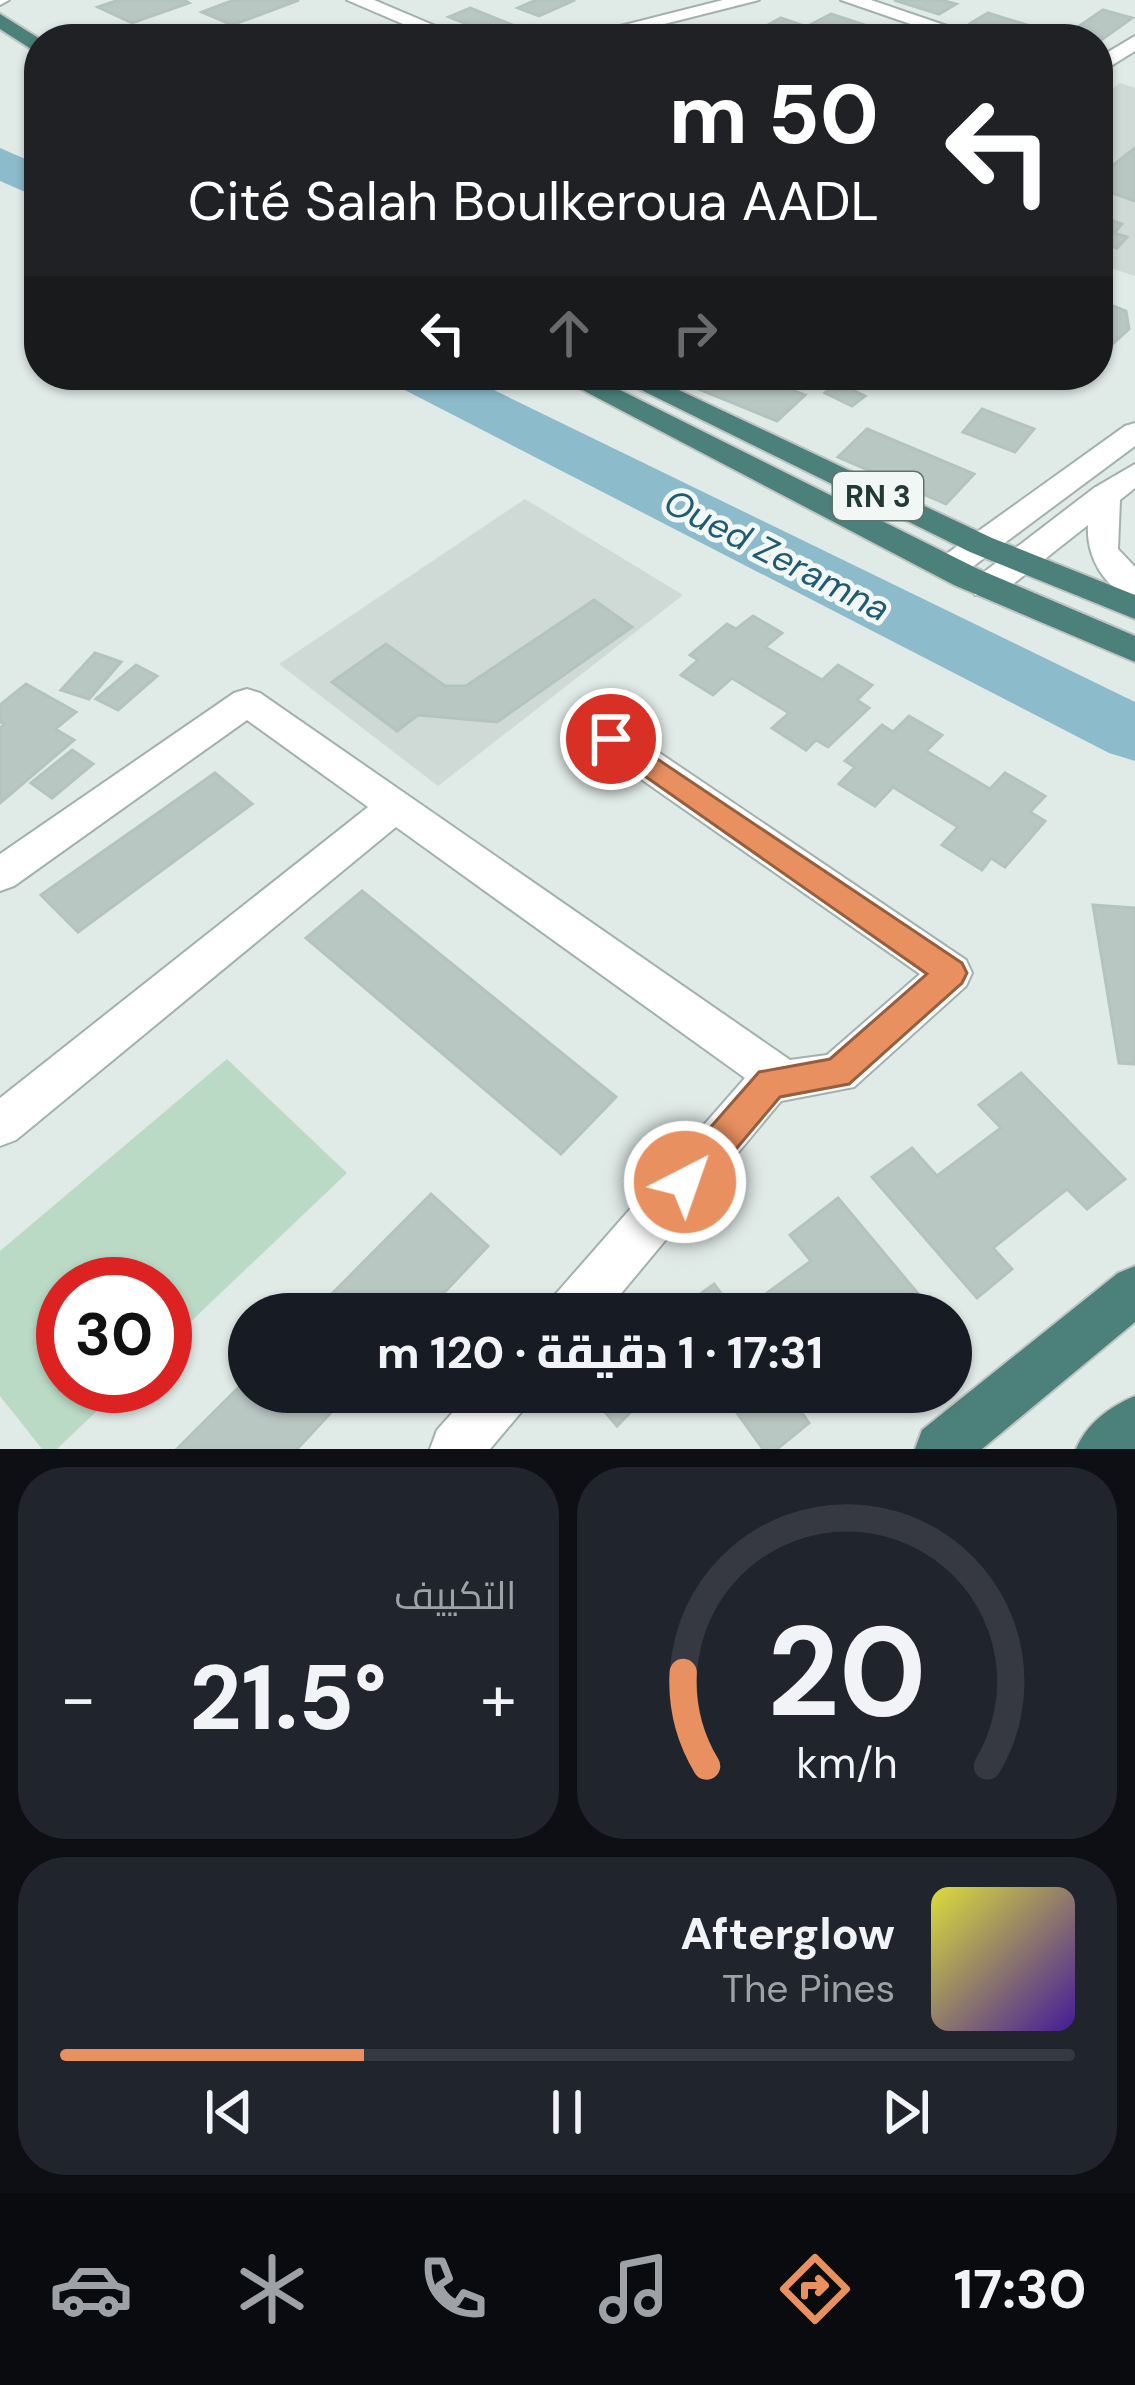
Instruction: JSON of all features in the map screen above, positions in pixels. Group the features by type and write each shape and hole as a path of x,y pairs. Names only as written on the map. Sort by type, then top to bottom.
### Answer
{"highway":[{"name":"RN 3","path":"598,390 987,587 1135,650"},
{"name":"RN 3","path":"657,390 981,544 1135,608"},
{"path":"941,1449 1135,1290"},
{"path":"1102,1449 1135,1422"}],"street":[{"path":"357,0 418,24"},
{"path":"644,24 749,0"},
{"path":"851,0 927,24"},
{"path":"949,568 1135,432"},
{"path":"987,587 1135,473"},
{"path":"1105,495 1102,552 1135,587"},
{"path":"0,875 247,702 776,1075 590,1293"},
{"path":"611,739 951,973 838,1073 770,1083"},
{"path":"0,1125 395,807"},
{"path":"456,1449 487,1413"}],"shaded area":[{"path":"1120,83 1135,88 1135,276 1113,269 1113,88"},
{"path":"525,499 683,595 438,786 279,664"}],"green space":[{"path":"227,1059 347,1173 192,1320 192,1257 36,1257 36,1413 95,1413 57,1449 42,1449 0,1396 0,1251"}],"building":[{"path":"119,0 189,3 132,23 98,7"},
{"path":"234,0 299,0 235,24 202,12"},
{"path":"536,0 575,0 539,16 518,8"},
{"path":"894,0 941,0 956,4 939,14"},
{"path":"470,8 510,24 466,24 449,17"},
{"path":"1103,10 1132,18 1113,31 1113,24 1082,24"},
{"path":"988,13 1024,24 974,24"},
{"path":"831,14 861,24 812,24"},
{"path":"1135,148 1135,201 1113,193 1113,165"},
{"path":"1113,221 1122,224 1114,233 1127,237 1113,247"},
{"path":"1113,306 1126,311 1129,329 1113,343"},
{"path":"701,390 792,390 805,395 777,421"},
{"path":"853,390 865,396 852,406 825,393"},
{"path":"982,409 1034,429 1015,452 963,432"},
{"path":"867,429 974,474 946,504 838,457"},
{"path":"594,600 632,627 497,722 418,715 397,731 332,682 386,644 445,686 466,686"},
{"path":"753,616 782,633 765,647 822,680 838,665 872,685 857,700 869,708 828,747 816,740 806,750 772,728 789,713 732,678 713,695 681,675 698,660 690,655 727,624 736,629"},
{"path":"95,653 121,662 89,699 61,690"},
{"path":"136,665 157,676 118,710 96,699"},
{"path":"26,684 76,712 55,729 74,740 0,803 0,728 5,724 0,722 0,705"},
{"path":"909,716 942,735 926,751 990,789 1005,773 1045,796 1030,812 1045,821 1005,867 991,858 982,870 942,845 958,827 893,787 875,806 839,784 855,767 845,761 882,725 893,732"},
{"path":"72,750 93,764 52,798 31,783"},
{"path":"215,773 252,804 78,932 41,895"},
{"path":"362,891 616,1097 561,1154 306,938"},
{"path":"1093,905 1135,908 1135,1064 1119,1063"},
{"path":"1021,1073 1125,1179 1087,1209 1067,1189 993,1248 1012,1269 977,1298 872,1177 912,1148 937,1176 1001,1128 979,1105"},
{"path":"431,1194 488,1246 444,1293 333,1293"},
{"path":"838,1198 917,1293 767,1293 811,1261 790,1235"},
{"path":"228,1398 228,1413 330,1413 297,1449 177,1449"},
{"path":"606,1413 630,1413 617,1426"},
{"path":"737,1413 802,1413 809,1423 777,1449 763,1449"}],"waterway":[{"name":"Oued Zeramna","path":"0,162 24,176"},
{"name":"Oued Zeramna","path":"449,390 1135,734"}],"route":[{"path":"611,739 951,973 838,1073 770,1083 685,1182"}]}
